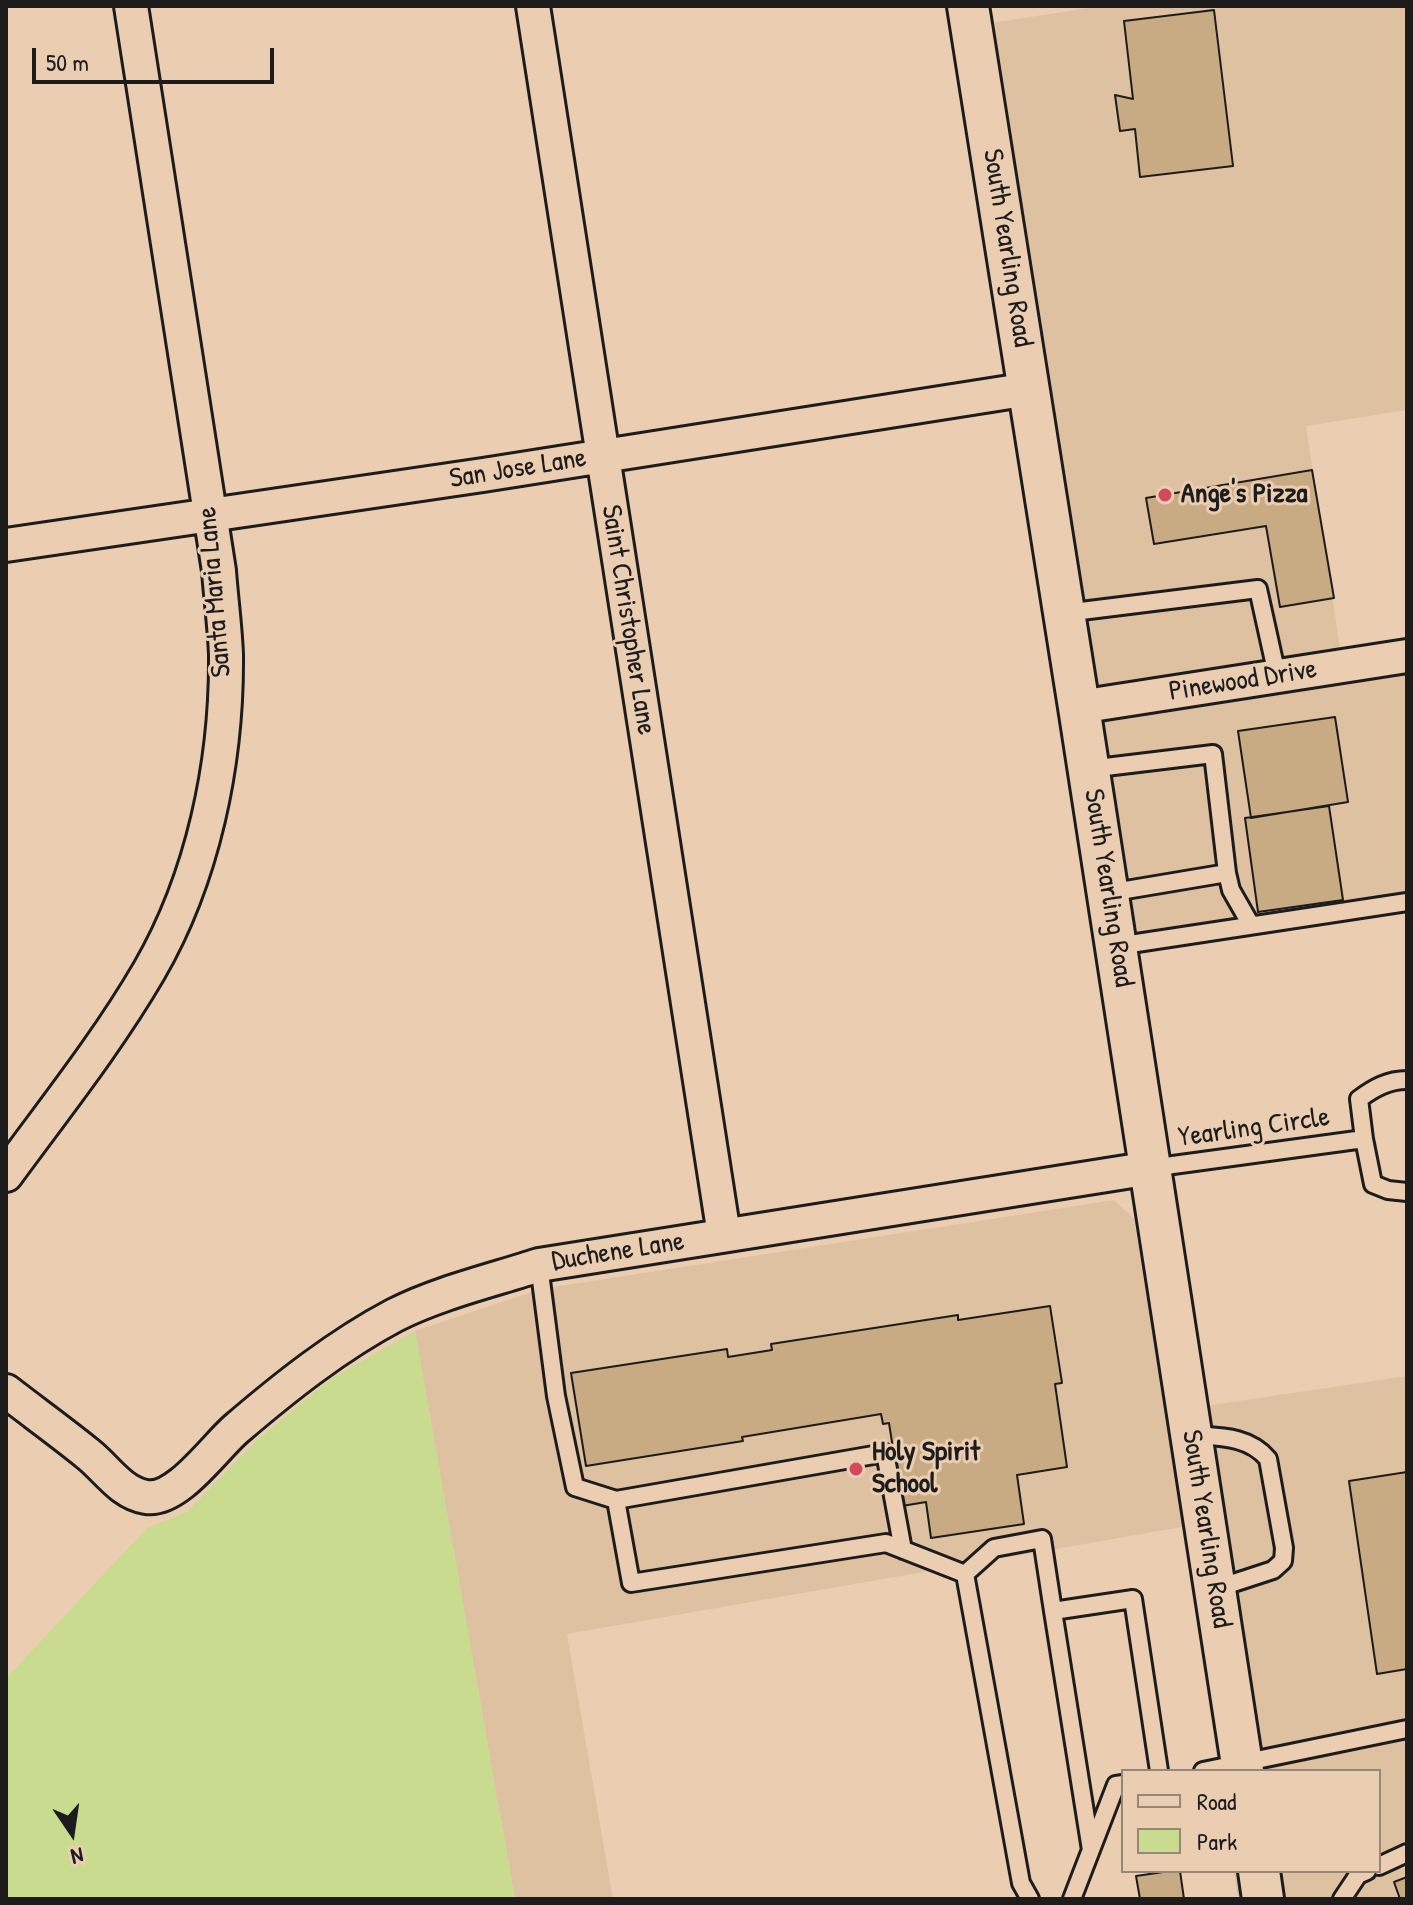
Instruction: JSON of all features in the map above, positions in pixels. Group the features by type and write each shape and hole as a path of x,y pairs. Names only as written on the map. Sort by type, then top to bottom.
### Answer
{"street":[{"name":"Santa Maria Lane","path":"6,1175 110,1033 151,968 188,888 209,812 221,744 226,655 219,571 131,6"},
{"name":"Saint Christopher Lane","path":"533,6 724,1235"},
{"name":"South Yearling Road","path":"968,6 1243,1768"},
{"name":"San Jose Lane","path":"6,545 1029,389"},
{"name":"Pinewood Drive","path":"1079,707 1407,656"},
{"name":"Duchene Lane","path":"6,1391 91,1457 120,1484 134,1494 150,1498 166,1494 180,1485 234,1430 298,1379 360,1336 397,1314 539,1265 1151,1168"},
{"path":"1259,1873 1263,1899"}],"lane":[{"path":"1065,613 1258,589 1277,675"},
{"path":"1089,769 1213,754 1227,873 1231,890 1251,925"},
{"path":"1108,893 1227,873"},
{"path":"1117,946 1407,902"},
{"name":"Yearling Circle","path":"1407,1080 1394,1080 1375,1087 1359,1099 1373,1184 1388,1190 1407,1192"},
{"name":"Yearling Circle","path":"1151,1168 1364,1139"},
{"path":"539,1265 556,1396 575,1487 616,1500 885,1453 903,1550"},
{"path":"1192,1435 1234,1438 1259,1447 1268,1459 1284,1548 1283,1561 1273,1570 1215,1589"},
{"path":"616,1500 631,1583 886,1543 965,1574"},
{"path":"965,1574 994,1548 1042,1539 1091,1850"},
{"path":"965,1574 1021,1883 1030,1899"},
{"path":"1053,1611 1133,1599 1159,1769"},
{"path":"1243,1768 1407,1729"},
{"path":"1072,1899 1116,1785 1121,1784"},
{"path":"1381,1865 1407,1853"},
{"path":"1342,1899 1362,1873"}],"shaded area":[{"path":"1101,6 1407,6 1407,410 1306,426 1343,668 1407,658 1407,900 1118,946 972,26"},
{"path":"1114,1200 1134,1219 1165,1412 1407,1376 1407,1899 1238,1899 1234,1873 1381,1873 1381,1769 1219,1769 1182,1527 567,1634 613,1899 515,1899 415,1331 541,1289"}],"green space":[{"path":"415,1331 515,1899 6,1899 6,1681 10,1674 147,1528 187,1512 258,1439 332,1378"}],"building":[{"path":"1214,10 1233,166 1140,177 1135,129 1120,131 1115,95 1133,99 1124,21"},
{"path":"1312,470 1334,598 1280,607 1266,526 1154,544 1146,498"},
{"path":"1335,717 1348,802 1251,818 1238,731"},
{"path":"1329,806 1343,900 1258,912 1245,818"},
{"path":"1050,1306 1062,1383 1055,1384 1067,1467 1017,1475 1024,1524 931,1538 926,1502 902,1506 889,1423 883,1424 881,1414 742,1437 743,1441 586,1466 571,1373 727,1349 728,1357 772,1350 771,1344 958,1315 958,1320"},
{"path":"1407,1472 1407,1669 1377,1674 1349,1481"},
{"path":"1180,1873 1184,1899 1140,1899 1136,1876"},
{"path":"1407,1877 1407,1899 1400,1899 1394,1882"}],"place":[{"name":"Ange's Pizza","path":"1165,495"},
{"name":"Holy Spirit School","path":"856,1469"}]}
